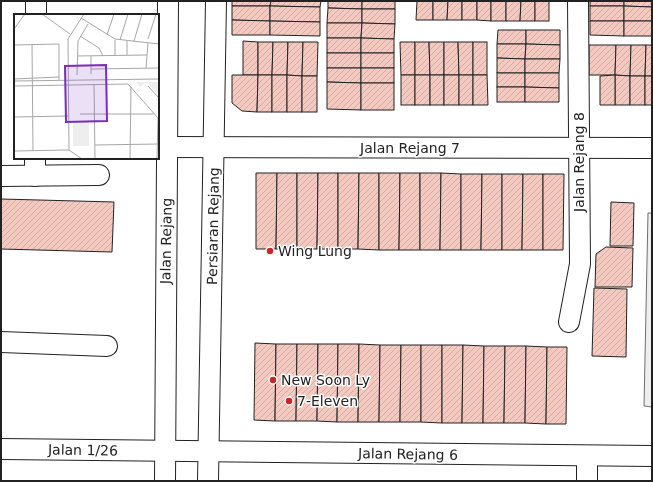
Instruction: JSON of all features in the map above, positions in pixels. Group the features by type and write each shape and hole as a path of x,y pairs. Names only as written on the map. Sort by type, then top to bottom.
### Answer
{"street":[{"path":"36,1 36,14"},
{"name":"Jalan Rejang","path":"165,481 168,1"},
{"name":"Persiaran Rejang","path":"208,481 216,1"},
{"name":"Jalan Rejang 8","path":"569,322 580,264 578,1"},
{"name":"Jalan Rejang 7","path":"167,147 652,148"},
{"path":"1,176 35,167 99,175"},
{"path":"1,342 107,346"},
{"name":"Jalan 1/26","path":"1,449 164,452"},
{"name":"Jalan Rejang 6","path":"164,452 652,456"},
{"path":"587,456 587,481"}],"shaded area":[{"path":"648,213 652,213 652,407 644,406"}],"building":[{"path":"232,1 271,1 270,6 232,6"},
{"path":"271,1 321,1 320,7 270,6"},
{"path":"328,1 362,1 362,9 328,8"},
{"path":"362,1 395,1 395,9 362,9"},
{"path":"417,1 433,1 433,20 416,20"},
{"path":"433,1 448,1 447,20 433,20"},
{"path":"448,1 462,1 462,20 447,20"},
{"path":"462,1 477,1 477,20 462,20"},
{"path":"477,1 491,1 491,21 477,20"},
{"path":"491,1 506,1 506,21 491,21"},
{"path":"506,1 521,1 520,21 506,21"},
{"path":"521,1 535,1 535,21 520,21"},
{"path":"535,1 549,1 549,21 535,21"},
{"path":"590,1 624,1 624,6 590,6"},
{"path":"624,1 652,1 652,7 624,6"},
{"path":"232,6 270,6 270,21 232,20"},
{"path":"270,6 320,7 320,22 270,21"},
{"path":"590,6 624,6 624,21 590,21"},
{"path":"624,6 652,7 652,21 624,21"},
{"path":"328,8 362,9 362,23 327,23"},
{"path":"362,9 395,9 395,24 362,23"},
{"path":"232,20 270,21 270,35 232,35"},
{"path":"270,21 320,22 320,36 270,35"},
{"path":"590,21 624,21 624,36 590,35"},
{"path":"624,21 652,21 652,36 624,36"},
{"path":"327,23 362,23 361,38 327,38"},
{"path":"362,23 395,24 394,39 361,38"},
{"path":"498,30 526,30 526,44 497,44"},
{"path":"526,30 560,30 560,45 526,44"},
{"path":"327,38 361,38 361,53 327,53"},
{"path":"361,38 394,39 394,53 361,53"},
{"path":"243,41 258,42 258,75 243,75"},
{"path":"258,42 273,42 272,75 258,75"},
{"path":"273,42 288,42 287,75 272,75"},
{"path":"288,42 303,42 302,76 287,75"},
{"path":"303,42 318,42 317,76 302,76"},
{"path":"400,42 415,42 415,75 401,75"},
{"path":"415,42 429,42 430,75 415,75"},
{"path":"429,42 444,42 444,75 430,75"},
{"path":"444,42 458,42 459,75 444,75"},
{"path":"458,42 473,42 473,75 459,75"},
{"path":"473,42 487,42 487,75 473,75"},
{"path":"497,44 526,44 525,59 497,58"},
{"path":"526,44 560,45 560,59 525,59"},
{"path":"589,45 616,45 615,75 589,75"},
{"path":"616,45 631,45 630,76 615,75"},
{"path":"631,45 646,45 645,76 630,76"},
{"path":"646,45 652,45 652,76 645,76"},
{"path":"327,53 361,53 361,68 327,68"},
{"path":"361,53 394,53 394,68 361,68"},
{"path":"497,58 525,59 525,73 497,73"},
{"path":"525,59 560,59 559,73 525,73"},
{"path":"327,68 361,68 361,83 327,82"},
{"path":"361,68 394,68 394,83 361,83"},
{"path":"497,73 525,73 525,87 497,87"},
{"path":"525,73 559,73 559,88 525,87"},
{"path":"232,75 258,75 257,112 242,111 232,103"},
{"path":"258,75 272,75 272,112 257,112"},
{"path":"272,75 287,75 287,112 272,112"},
{"path":"287,75 302,76 302,112 287,112"},
{"path":"401,75 415,75 415,105 401,105"},
{"path":"415,75 430,75 430,105 415,105"},
{"path":"430,75 444,75 444,105 430,105"},
{"path":"444,75 459,75 459,105 444,105"},
{"path":"459,75 473,75 473,105 459,105"},
{"path":"473,75 487,75 488,105 473,105"},
{"path":"615,75 630,76 630,105 615,105"},
{"path":"615,75 615,105 600,105 600,76"},
{"path":"302,76 317,76 317,112 302,112"},
{"path":"630,76 645,76 645,105 630,105"},
{"path":"645,76 652,76 652,105 645,105"},
{"path":"327,82 361,83 361,110 327,109"},
{"path":"361,83 394,83 394,110 361,110"},
{"path":"497,87 525,87 525,102 497,102"},
{"path":"525,87 559,88 559,102 525,102"},
{"path":"256,173 277,173 276,249 256,249"},
{"path":"277,173 297,173 297,249 276,249"},
{"path":"297,173 318,173 317,249 297,249"},
{"path":"318,173 338,173 338,249 317,249"},
{"path":"338,173 359,173 358,249 338,249"},
{"path":"359,173 379,173 379,250 358,249"},
{"path":"379,173 400,173 399,250 379,250"},
{"path":"400,173 420,173 420,250 399,250"},
{"path":"420,173 441,173 440,250 420,250"},
{"path":"441,173 461,174 461,250 440,250"},
{"path":"461,174 482,174 481,250 461,250"},
{"path":"482,174 502,174 502,250 481,250"},
{"path":"502,174 523,174 522,250 502,250"},
{"path":"523,174 543,174 543,250 522,250"},
{"path":"543,174 564,174 563,250 543,250"},
{"path":"1,199 114,202 112,252 1,249"},
{"path":"611,202 634,203 633,246 610,246"},
{"path":"606,247 633,248 632,287 595,287 596,254"},
{"path":"594,288 627,289 626,357 592,356"},
{"path":"255,343 276,344 275,421 254,420"},
{"path":"276,344 297,344 296,421 275,421"},
{"path":"297,344 318,344 317,421 296,421"},
{"path":"318,344 338,344 337,422 317,421"},
{"path":"338,344 359,344 358,422 337,422"},
{"path":"359,344 380,345 379,422 358,422"},
{"path":"380,345 401,345 400,422 379,422"},
{"path":"401,345 421,345 421,422 400,422"},
{"path":"421,345 442,345 442,423 421,422"},
{"path":"442,345 463,345 462,423 442,423"},
{"path":"463,345 484,346 483,423 462,423"},
{"path":"484,346 505,346 504,423 483,423"},
{"path":"505,346 526,346 525,423 504,423"},
{"path":"526,346 547,347 546,424 525,423"},
{"path":"547,347 567,347 566,424 546,424"}],"place":[{"name":"Wing Lung","path":"270,251"},
{"name":"New Soon Ly","path":"273,380"},
{"name":"7-Eleven","path":"289,401"}]}
